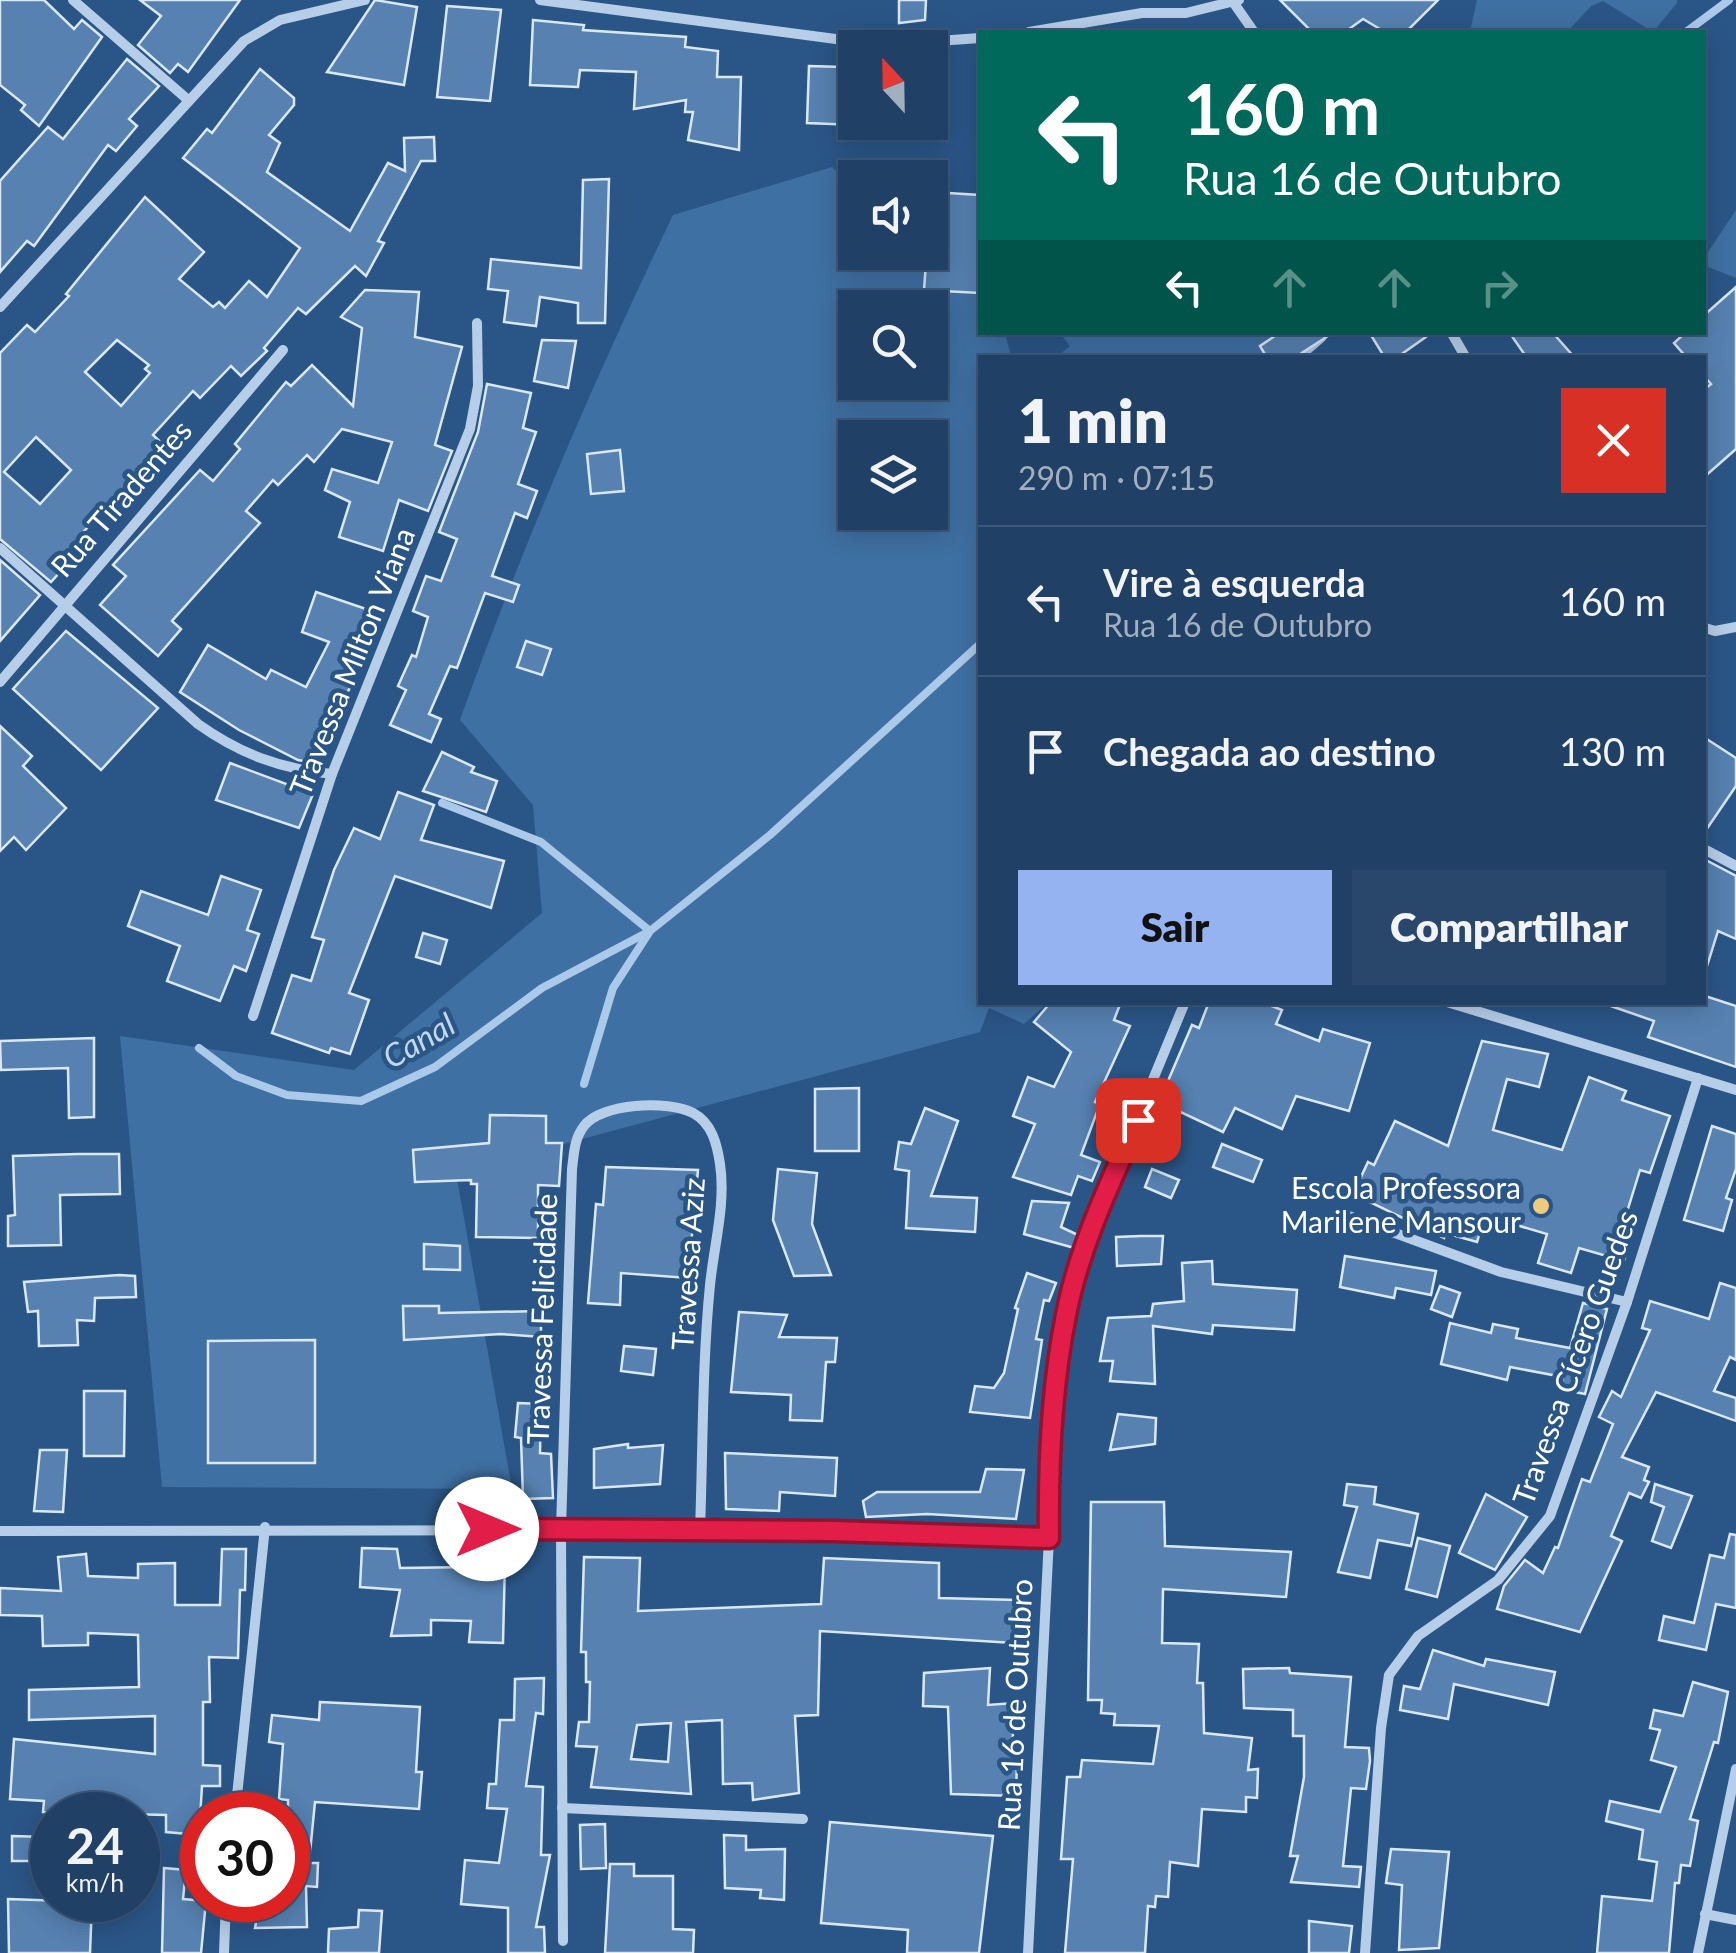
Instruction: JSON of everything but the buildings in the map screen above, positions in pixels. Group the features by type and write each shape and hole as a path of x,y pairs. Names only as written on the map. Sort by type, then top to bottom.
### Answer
{"street":[{"path":"73,0 186,100"},
{"path":"0,307 244,41 280,20 366,0"},
{"path":"540,0 881,45 978,38"},
{"path":"1042,30 1236,1 1253,30"},
{"name":"Travessa Milton Viana","path":"253,1016 332,774 470,429 478,386 477,323"},
{"name":"Rua Tiradentes","path":"0,682 283,350"},
{"path":"0,548 231,747 290,770 332,774"},
{"path":"1706,628 1714,631 1736,627"},
{"path":"1706,850 1736,866"},
{"name":"Rua 16 de Outubro","path":"1028,1953 1049,1538 1048,1462 1066,1314 1102,1203 1185,1005"},
{"path":"1458,1005 1736,1090"},
{"name":"Travessa Cícero Guedes","path":"1364,1953 1381,1728 1389,1675 1418,1636 1498,1580 1550,1516 1627,1302 1698,1078"},
{"name":"Travessa Aziz","path":"572,1170 574,1145 582,1127 594,1116 617,1109 672,1108 694,1113 714,1133 721,1198 710,1285 700,1530"},
{"name":"Travessa Felicidade","path":"562,1941 561,1529 572,1170"},
{"path":"1346,1215 1501,1272 1627,1302"},
{"path":"0,1531 264,1527 700,1530 1049,1538"},
{"path":"237,1792 264,1527"},
{"path":"1698,1953 1736,1769"},
{"path":"562,1808 803,1819"},
{"path":"1704,1914 1736,1920"},
{"path":"224,1953 225,1922"}],"shaded area":[{"path":"1477,0 1677,0 1655,30 1603,1 1591,6 1569,30 1470,30"},
{"path":"832,167 838,173 838,270 948,270 978,280 978,335 1006,335 1010,355 978,355 978,1005 1046,1005 1024,1024 989,1008 980,1032 456,1173 512,1489 162,1487 120,1036 354,1070 542,913 533,805 460,720 560,464 673,215"},
{"path":"1736,210 1736,278 1706,266 1706,255"},
{"path":"1061,335 1270,335 1276,355 1059,355 1070,346"}],"waterway":[{"path":"1689,30 1729,0"},
{"name":"Canal","path":"1302,355 1322,338"},
{"name":"Canal","path":"199,1048 236,1076 287,1095 361,1101 435,1067 542,988 650,931 770,835 978,646"},
{"name":"Canal","path":"442,803 541,842 650,931 613,988 584,1084"}],"place":[{"name":"Escola Professora Marilene Mansour","path":"1541,1206"}],"route":[{"path":"487,1529 833,1531 1049,1538 1048,1462 1066,1314 1102,1203 1138,1120"}]}
